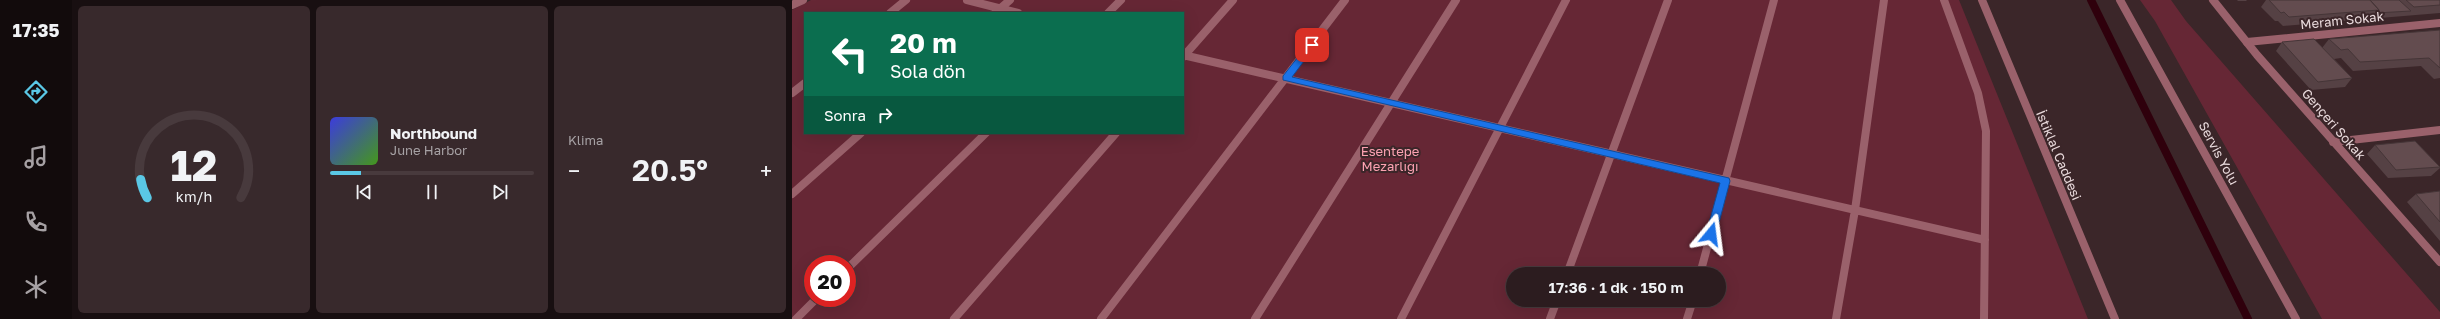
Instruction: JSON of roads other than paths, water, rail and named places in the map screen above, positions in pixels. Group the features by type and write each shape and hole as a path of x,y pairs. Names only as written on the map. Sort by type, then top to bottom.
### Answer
{"street":[{"path":"792,6 803,0"},
{"path":"891,12 906,0"},
{"path":"967,0 997,11 1008,12"},
{"path":"997,11 1010,0"},
{"path":"1109,12 1121,0"},
{"path":"1184,55 1233,0"},
{"path":"1101,319 1345,0"},
{"path":"1256,319 1390,103 1456,0"},
{"path":"1401,319 1566,0"},
{"path":"1570,267 1668,0"},
{"path":"1702,267 1774,0"},
{"path":"1836,319 1855,210 1884,0"},
{"path":"1944,0 1978,93 1986,131 1984,319"},
{"name":"İstiklal Caddesi","path":"1982,0 2115,319"},
{"name":"Servis Yolu","path":"2120,0 2140,33 2296,319"},
{"name":"Gençeri Sokak","path":"2213,0 2333,142 2440,262"},
{"name":"Meram Sokak","path":"2247,42 2440,23"},
{"path":"1184,56 1286,78 1611,156 1985,240"},
{"path":"792,93 804,84"},
{"path":"2333,142 2440,130"},
{"path":"792,194 860,134"},
{"path":"856,260 985,134"},
{"path":"954,319 1115,134"},
{"path":"796,319 808,307"},
{"path":"1550,319 1554,307"},
{"path":"1688,319 1691,307"}],"waterway":[{"path":"2091,0 2248,319"}],"park label":[{"name":"Esentepe Mezarlığı","path":"1390,158"}]}
